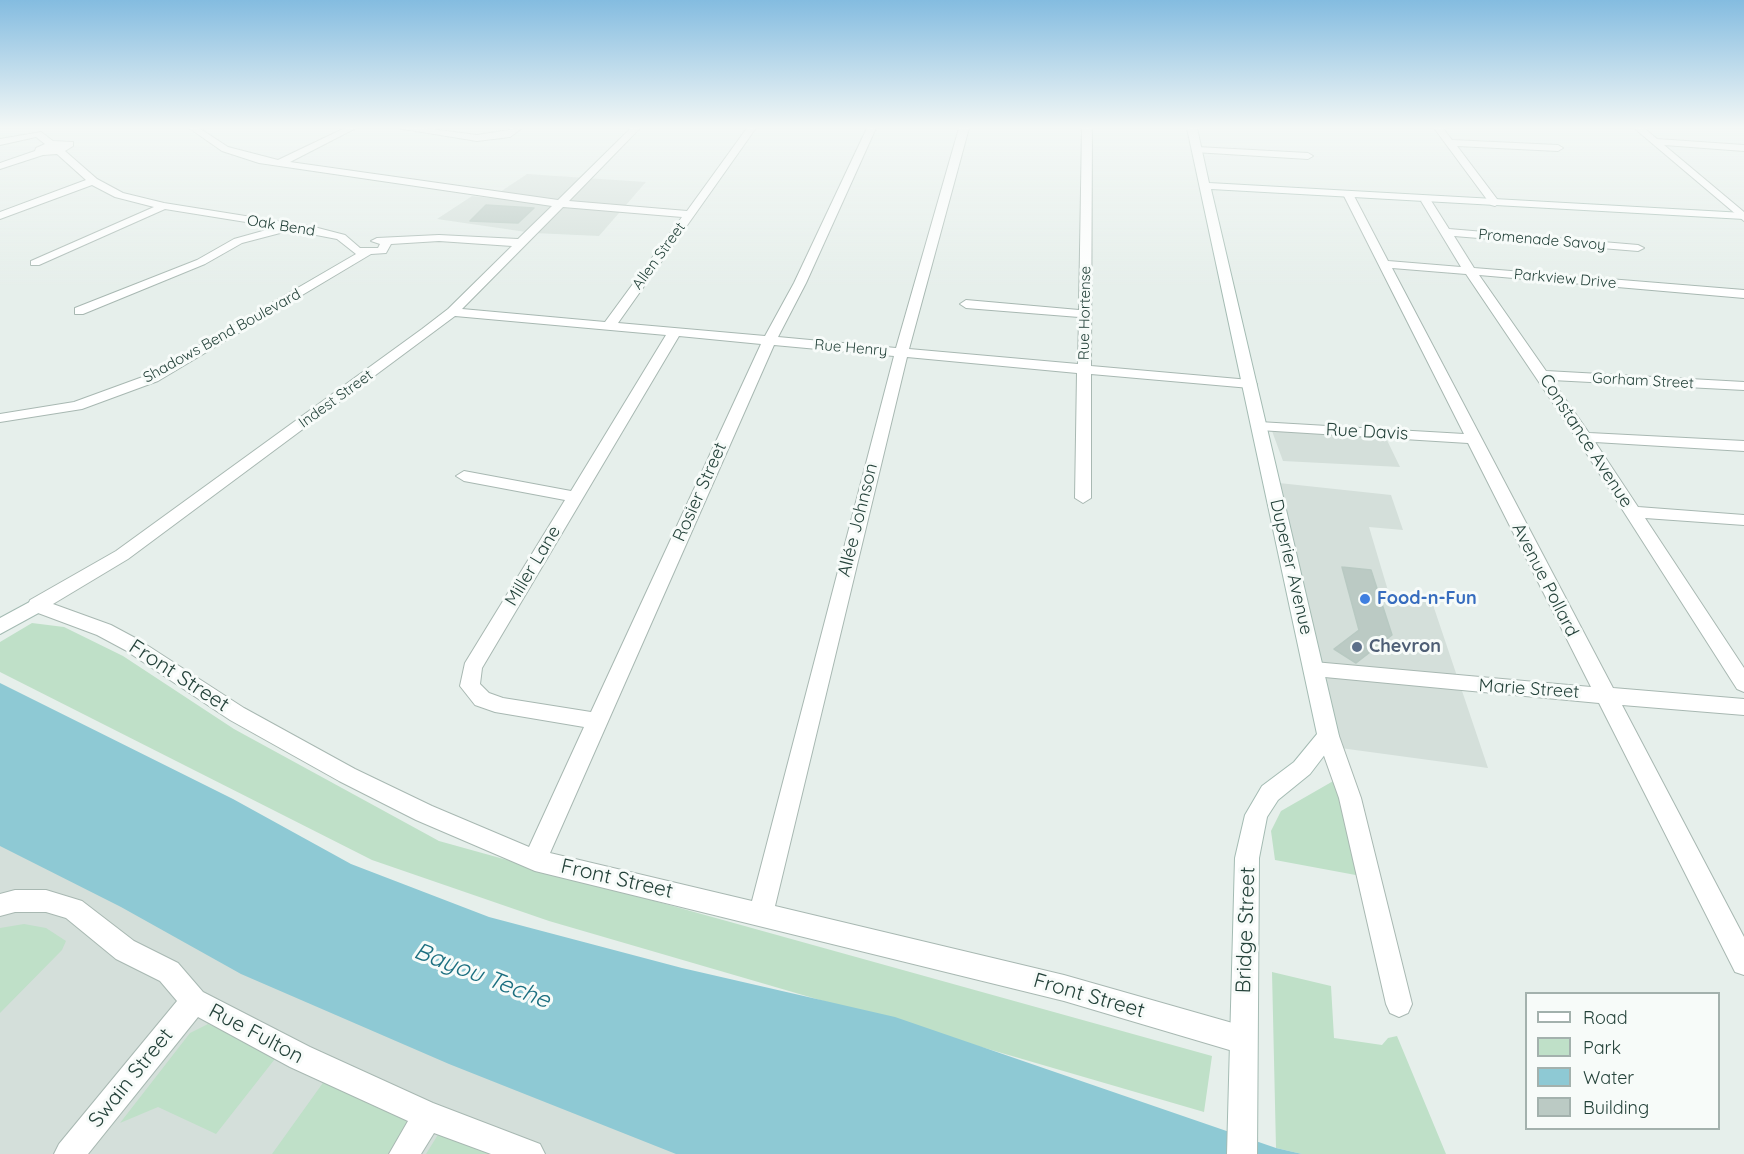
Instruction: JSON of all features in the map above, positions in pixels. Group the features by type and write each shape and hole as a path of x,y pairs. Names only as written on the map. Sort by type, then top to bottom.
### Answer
{"street":[{"path":"0,216 91,182"},
{"name":"Oak Bend","path":"95,182 118,195 164,206 385,246 518,247"},
{"path":"410,182 563,204 690,213"},
{"name":"Indest Street","path":"0,627 122,555 452,312 584,182"},
{"name":"Allen Street","path":"609,326 713,182"},
{"name":"Rosier Street","path":"535,860 753,371 771,341 846,182"},
{"name":"Allée Johnson","path":"761,914 902,353 949,182"},
{"name":"Rue Hortense","path":"1083,498 1086,182"},
{"name":"Duperier Avenue","path":"1204,182 1328,736 1352,808 1400,1004"},
{"path":"1479,182 1495,203"},
{"path":"1701,182 1743,217"},
{"path":"1205,186 1426,201 1743,217"},
{"name":"Avenue Pollard","path":"1349,196 1744,963"},
{"name":"Constance Avenue","path":"1426,201 1470,271 1584,437 1744,684"},
{"path":"35,263 164,206"},
{"path":"238,241 246,233 243,219"},
{"path":"79,311 172,275 238,241 294,228"},
{"name":"Promenade Savoy","path":"1446,232 1638,248"},
{"name":"Oak Bend","path":"341,237 357,251 366,253 385,246"},
{"name":"Shadows Bend Boulevard","path":"0,418 77,406 153,378 366,253"},
{"name":"Parkview Drive","path":"1385,264 1744,294"},
{"path":"966,304 1085,314"},
{"name":"Rue Henry","path":"452,312 1250,384"},
{"name":"Miller Lane","path":"597,721 502,706 482,699 470,686 472,668 675,332"},
{"name":"Gorham Street","path":"1543,375 1744,386"},
{"name":"Rue Davis","path":"1259,426 1474,439"},
{"path":"1584,437 1744,446"},
{"path":"464,476 575,497"},
{"path":"1631,512 1744,520"},
{"name":"Front Street","path":"37,605 104,630 237,714 347,775 424,813 535,860 1064,988 1243,1040"},
{"name":"Marie Street","path":"1314,669 1438,682 1744,707"},
{"name":"Bridge Street","path":"1242,1154 1247,858 1256,815 1269,793 1302,768 1328,736"},
{"name":"Rue Fulton","path":"0,905 15,901 46,901 73,909 125,950 169,972 194,1001 300,1057 428,1116 530,1154"},
{"name":"Swain Street","path":"69,1154 194,1001"},
{"path":"404,1154 428,1116"}],"shaded area":[{"path":"515,182 646,182 599,236 533,233 437,219 472,196 491,198"},
{"path":"1272,431 1385,436 1400,467 1283,461"},
{"path":"1279,483 1391,495 1403,530 1369,527 1389,594 1431,599 1488,768 1333,747"},
{"path":"0,837 764,1154 0,1154"}],"green space":[{"path":"32,623 64,627 123,656 234,729 439,841 1212,1056 1204,1112 549,921 372,860 0,672 0,642"},
{"path":"1335,780 1361,876 1275,860 1271,831 1281,811"},
{"path":"24,924 46,928 66,941 62,950 0,1013 0,928"},
{"path":"1272,972 1331,986 1334,1038 1382,1045 1388,1038 1397,1036 1446,1154 1302,1154 1276,1148"},
{"path":"208,1024 278,1055 216,1134 158,1107 120,1123 190,1033"},
{"path":"325,1080 413,1118 390,1154 272,1154"},
{"path":"439,1133 491,1154 426,1154"}],"water":[{"name":"Bayou Teche","path":"0,683 233,799 351,864 489,917 682,968 895,1017 1276,1148 1302,1154 676,1154 449,1064 241,974 121,907 0,846"}],"building":[{"path":"486,205 534,208 518,223 470,221"},
{"name":"Food-n-Fun","path":"1342,567 1371,570 1392,635 1356,663 1334,649 1359,630"}],"place":[{"name":"Food-n-Fun","path":"1365,599"},
{"name":"Chevron","path":"1357,647"}]}
